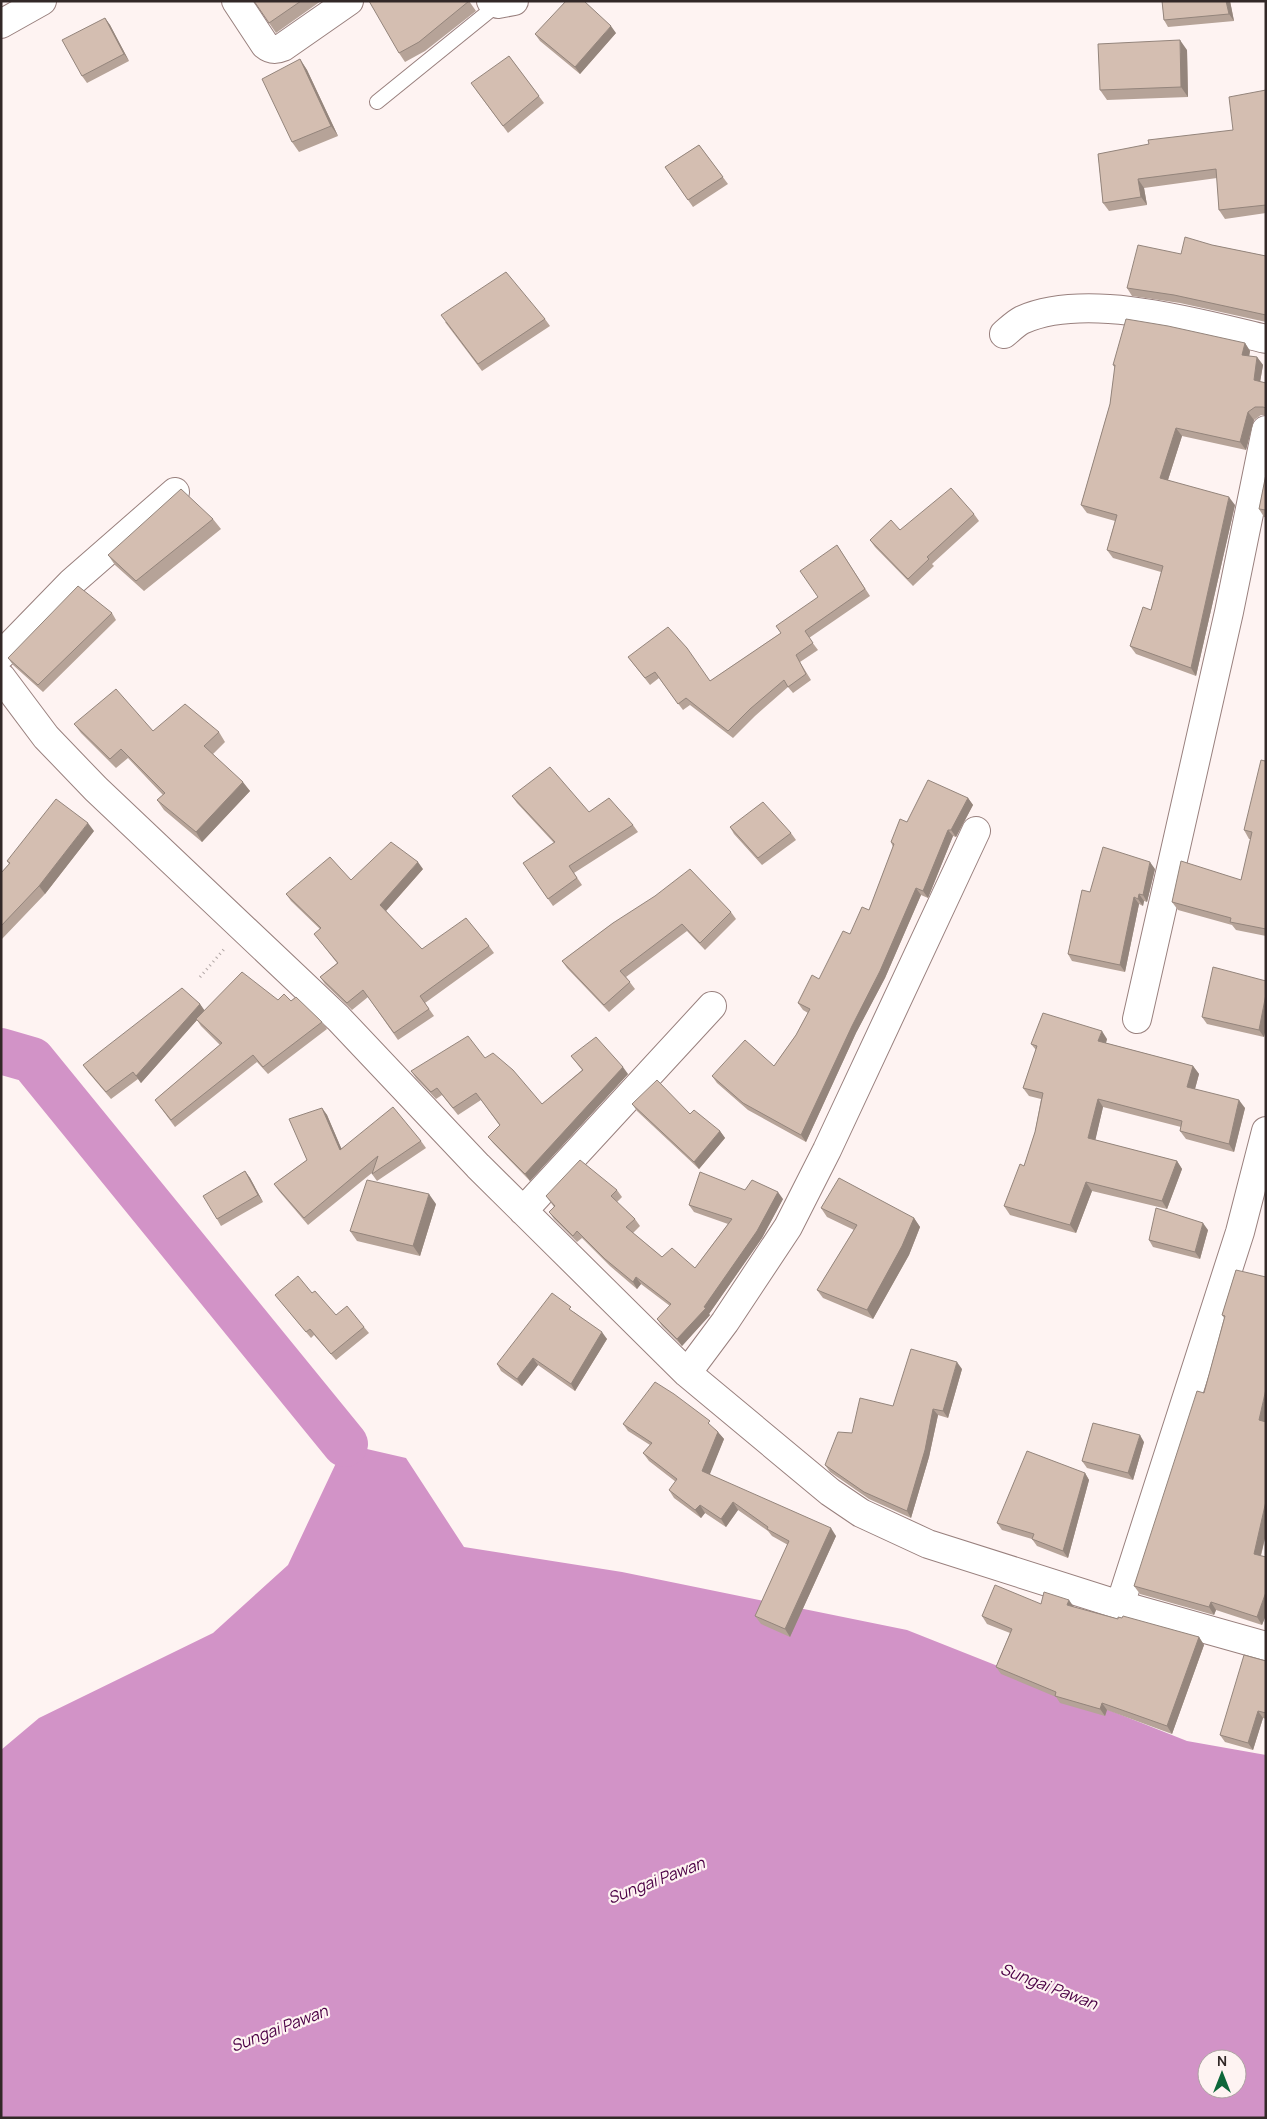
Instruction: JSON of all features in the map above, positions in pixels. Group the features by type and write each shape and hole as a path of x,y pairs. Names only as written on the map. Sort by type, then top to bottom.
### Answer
{"street":[{"path":"1,24 42,1"},
{"path":"236,1 264,45 269,49 276,50 349,1"},
{"path":"1004,334 1021,321 1049,311 1086,309 1144,312 1266,339"},
{"path":"1137,1019 1229,612 1266,430"},
{"path":"1,655 72,582 175,492"},
{"path":"1,677 46,737 96,789 364,1045 478,1166 687,1373 823,1487 861,1513 928,1544 1120,1605 1264,1640"},
{"path":"687,1373 725,1322 788,1226 827,1150 976,831"},
{"path":"523,1211 712,1006"},
{"path":"1120,1605 1240,1232 1266,1131"}],"lane":[{"path":"376,102 501,2"}],"path":[{"path":"200,976 243,928"}],"water":[{"name":"Sungai Pawan","path":"345,1444 406,1458 464,1547 622,1572 907,1630 1187,1741 1266,1755 1266,2118 1,2118 1,1750 39,1718 213,1633 288,1565"}],"building":[{"path":"254,1 301,1 269,23"},
{"path":"369,1 469,1 419,42 399,53"},
{"path":"566,1 584,1 611,26 575,67 535,34"},
{"path":"1162,1 1226,1 1229,14 1164,20"},
{"path":"105,18 124,54 82,76 62,40"},
{"path":"1180,40 1181,87 1100,90 1098,44"},
{"path":"509,56 539,96 503,126 471,83"},
{"path":"300,59 331,126 292,142 262,79"},
{"path":"1266,90 1266,205 1219,210 1216,169 1138,179 1141,197 1103,203 1098,154 1149,144 1148,140 1233,130 1229,97"},
{"path":"699,145 723,177 688,200 665,167"},
{"path":"1185,237 1212,245 1266,256 1266,315 1174,295 1127,288 1138,245 1181,254"},
{"path":"506,272 545,319 478,364 441,315"},
{"path":"1126,319 1245,343 1242,355 1257,357 1254,380 1266,383 1266,408 1255,407 1248,412 1240,442 1176,428 1160,478 1229,497 1191,668 1130,646 1143,607 1151,610 1163,566 1107,550 1117,515 1081,505 1110,404 1115,365 1113,365"},
{"path":"1266,474 1266,510 1259,509"},
{"path":"951,488 974,514 927,557 929,559 908,579 870,540 891,520 900,530"},
{"path":"181,489 213,519 136,581 108,555"},
{"path":"837,545 865,589 805,631 813,643 796,655 806,674 788,687 784,680 728,731 686,698 678,704 655,672 645,678 628,657 668,627 687,648 710,681 781,633 776,626 818,597 800,571"},
{"path":"78,586 112,613 38,685 8,658"},
{"path":"116,689 153,731 185,704 219,732 204,746 243,782 196,832 157,800 165,793 121,749 110,759 74,724"},
{"path":"1266,759 1266,929 1230,922 1231,918 1172,902 1181,861 1241,880 1252,832 1244,830 1261,760 1265,761"},
{"path":"550,767 589,812 609,798 633,825 569,866 577,878 548,899 523,863 555,842 512,796"},
{"path":"928,780 968,798 951,830 948,830 923,891 916,888 880,971 801,1135 743,1103 712,1076 745,1040 774,1066 796,1035 810,1009 798,1003 812,975 819,979 843,931 850,934 862,907 869,910 894,844 891,842 900,819 907,822"},
{"path":"56,799 88,823 39,886 1,926 1,873 10,863 7,861"},
{"path":"763,802 791,833 758,858 730,827"},
{"path":"391,842 418,862 380,905 422,949 466,918 489,946 420,996 429,1009 394,1033 363,990 347,1003 320,977 338,963 314,934 321,928 286,894 330,857 351,880"},
{"path":"1103,847 1150,862 1143,895 1139,894 1138,899 1134,897 1120,965 1068,954 1082,890 1090,892"},
{"path":"690,869 731,912 700,943 682,924 620,971 630,982 604,1005 562,961"},
{"path":"1213,967 1266,981 1266,994 1259,1030 1202,1017"},
{"path":"242,972 278,1000 284,994 291,1001 296,997 322,1022 263,1067 253,1055 171,1120 155,1100 222,1043 196,1019"},
{"path":"182,988 200,1004 136,1076 133,1072 106,1092 83,1065"},
{"path":"1043,1013 1102,1031 1098,1041 1193,1066 1187,1087 1239,1100 1229,1144 1180,1131 1182,1121 1098,1099 1088,1138 1177,1161 1162,1201 1086,1182 1070,1225 1004,1206 1020,1164 1024,1166 1035,1132 1043,1093 1023,1088 1037,1046 1031,1044"},
{"path":"468,1036 485,1058 493,1053 513,1070 542,1104 583,1070 571,1056 596,1037 623,1067 525,1174 488,1137 500,1125 476,1093 453,1108 437,1088 431,1092 411,1071"},
{"path":"657,1080 690,1114 694,1110 720,1131 694,1162 632,1104"},
{"path":"393,1107 421,1141 372,1174 378,1156 304,1218 274,1184 307,1160 289,1119 322,1108 340,1150"},
{"path":"580,1160 617,1190 611,1196 635,1219 626,1227 662,1257 672,1248 695,1268 732,1219 689,1205 700,1172 745,1190 752,1180 778,1192 757,1231 704,1307 706,1308 677,1339 657,1319 671,1304 636,1277 633,1282 605,1259 577,1231 573,1236 549,1212 555,1206 546,1196"},
{"path":"245,1171 258,1195 217,1219 203,1196"},
{"path":"839,1178 914,1218 902,1246 867,1310 817,1290 857,1225 821,1208"},
{"path":"367,1180 429,1194 413,1246 350,1231"},
{"path":"1156,1208 1203,1223 1195,1252 1149,1240"},
{"path":"1236,1270 1266,1277 1266,1389 1259,1420 1266,1422 1266,1501 1254,1554 1266,1557 1266,1592 1257,1617 1211,1602 1209,1607 1134,1586 1197,1391 1204,1393 1225,1316 1222,1315"},
{"path":"298,1276 312,1293 315,1291 336,1315 347,1306 364,1327 331,1354 310,1329 306,1332 275,1295"},
{"path":"552,1293 571,1307 569,1309 602,1332 571,1384 533,1358 517,1379 497,1364"},
{"path":"911,1349 957,1362 943,1411 933,1409 925,1450 907,1511 864,1492 825,1465 838,1432 852,1433 860,1398 893,1406"},
{"path":"655,1382 710,1421 708,1423 718,1432 702,1471 831,1528 785,1629 755,1616 789,1541 767,1529 768,1527 733,1502 721,1519 700,1505 695,1510 669,1490 677,1479 643,1453 652,1443 623,1424"},
{"path":"1093,1423 1140,1435 1128,1473 1082,1461"},
{"path":"1027,1451 1085,1473 1063,1551 1032,1539 1034,1534 997,1523"},
{"path":"995,1585 1041,1604 1044,1592 1069,1600 1067,1605 1118,1619 1118,1617 1122,1618 1123,1616 1199,1637 1167,1726 1102,1703 1100,1709 1055,1696 1056,1692 996,1667 1012,1629 982,1616"},
{"path":"1244,1655 1266,1661 1266,1713 1258,1711 1248,1743 1220,1735"}],"waterway":[{"path":"1,1051 32,1060 345,1444"}]}
